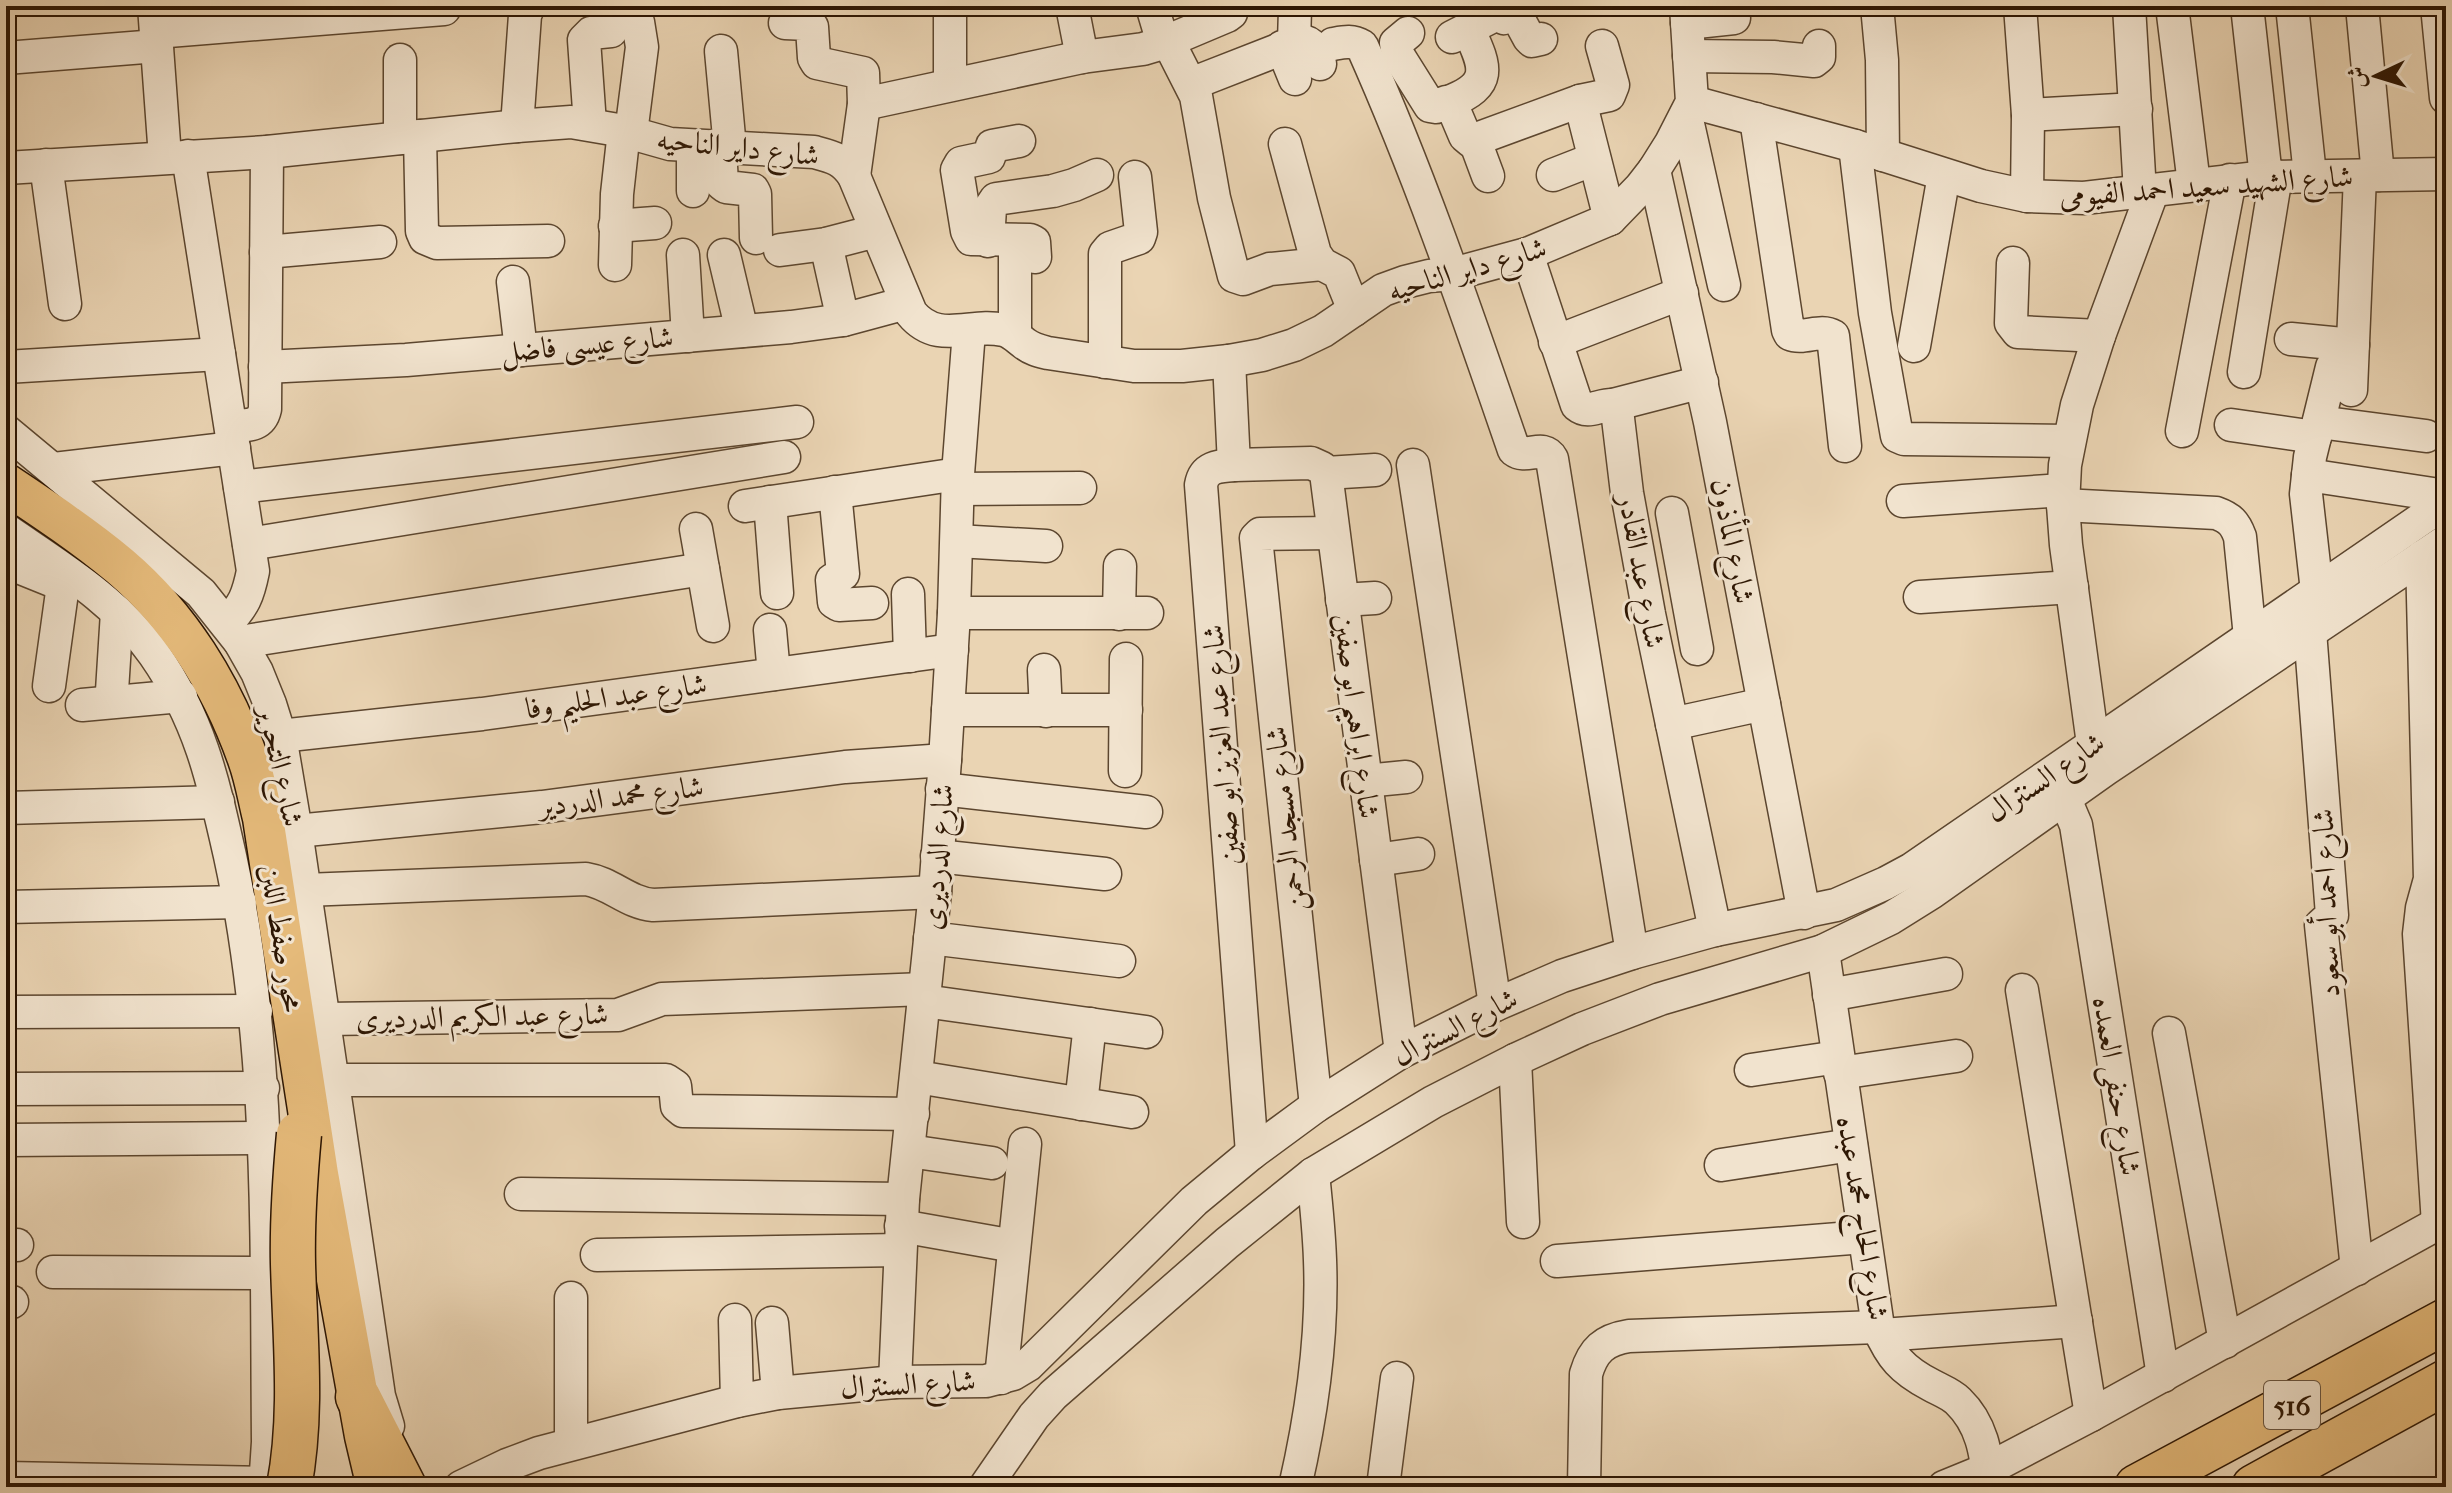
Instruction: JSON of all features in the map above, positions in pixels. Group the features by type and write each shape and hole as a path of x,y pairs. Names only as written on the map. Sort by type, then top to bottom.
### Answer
{"highway":[{"path":"279,1486 292,1468 298,1365 292,1236 282,1136"},
{"name":"516","path":"2137,1487 2446,1321"},
{"name":"516","path":"2254,1487 2446,1382"},
{"path":"358,1397 404,1487"}],"main road":[{"name":"محور صفط اللبن","path":"6,484 122,568 163,609 198,656 227,707 249,761 263,818 318,1174 377,1487"},
{"name":"محور صفط اللبن","path":"6,500 113,577 153,617 187,663 216,712 237,765 251,821 282,1136 352,1487"},
{"path":"268,1442 279,1486"}],"street":[{"path":"517,126 525,15 529,6"},
{"path":"950,6 950,84"},
{"path":"1072,6 1082,57"},
{"path":"1152,6 1165,42 1191,84 1199,109 1216,210 1234,276 1243,279 1270,269 1337,262"},
{"path":"864,104 1165,42 1227,16 1232,6"},
{"path":"1877,6 1882,60 1869,151 1873,298 1897,436 1904,439 2068,441"},
{"path":"2020,6 2028,115 2027,196"},
{"path":"2093,744 2063,497 2068,441 2146,191 2136,109 2129,6"},
{"path":"2172,6 2194,184"},
{"path":"2244,372 2271,177 2247,6"},
{"path":"2292,6 2310,175"},
{"path":"2317,591 2306,494 2308,475 2317,430 2346,367 2369,176 2362,6"},
{"path":"2437,6 2446,98"},
{"path":"6,58 156,28 444,9"},
{"path":"1288,44 1295,9"},
{"path":"1408,33 1396,43 1398,55 1430,106 1436,107 1468,95 1481,77 1482,57 1460,32 1499,13 1504,18 1516,14 1532,41 1541,39"},
{"path":"1724,285 1689,108 1687,14 1734,18"},
{"path":"590,124 584,40 618,18 638,22 642,47 615,226 615,265"},
{"path":"785,23 812,27 817,63 863,73 864,104 854,176"},
{"path":"156,28 177,156 219,354 253,571 233,632 703,569"},
{"path":"1288,44 1316,62 1345,41 1362,46 1411,159 1514,450 1523,455 1548,452 1552,459 1632,953"},
{"path":"1191,84 1288,44"},
{"path":"1449,102 1465,136 1475,141 1580,101 1609,95 1613,89 1602,46"},
{"path":"1689,56 1814,61 1819,57 1819,46"},
{"path":"721,51 714,147 722,184 753,190 768,244 826,244 876,231"},
{"path":"400,60 425,238 437,243 548,241"},
{"path":"1580,101 1610,219"},
{"name":"شارع داير الناحيه","path":"6,168 267,152 558,122 590,124 670,144 814,152 832,156 846,164 854,176 906,303 916,320 933,329 1003,330 1036,350 1105,362 1134,366 1182,366 1229,361 1294,345 1323,331 1383,290 1429,276 1453,274 1527,254 1610,219 1654,170 1689,108"},
{"name":"شارع الشهيد سعيد احمد الفيومى","path":"1689,108 1756,119 1981,186 2027,196 2084,198 2271,177 2446,174"},
{"path":"2028,115 2136,109"},
{"path":"1756,119 1788,330 1793,336 1826,333 1833,336 1845,446"},
{"path":"1013,246 975,241 969,236 957,168 961,163 989,157 992,146 1019,141"},
{"path":"1475,141 1488,176"},
{"path":"1285,144 1315,254 1337,262"},
{"path":"693,191 714,147"},
{"path":"54,469 232,437 264,416 267,152"},
{"path":"1553,175 1594,159"},
{"path":"46,165 65,304"},
{"name":"شارع المأذون","path":"1654,170 1702,382 1804,913"},
{"path":"1015,335 1013,246 990,208 996,199 1053,191 1097,175"},
{"path":"1914,346 1944,175"},
{"path":"1105,362 1105,254 1110,248 1139,238 1135,177"},
{"path":"2182,431 2230,180"},
{"path":"615,226 655,223"},
{"path":"266,252 380,242"},
{"path":"826,244 843,320"},
{"path":"1527,254 1577,405 1582,409 1613,405 1702,382"},
{"path":"683,255 688,336"},
{"path":"724,255 742,331"},
{"path":"1337,262 1354,310"},
{"path":"2013,263 2011,323 2018,332 2099,336"},
{"path":"2212,272 2259,279"},
{"path":"513,282 521,350"},
{"path":"1555,342 1682,293"},
{"name":"شارع عيسى فاضل","path":"265,367 406,360 791,327 843,320 906,303"},
{"name":"شارع الدرديرى","path":"895,1382 901,1225 944,775 958,481 969,331"},
{"path":"2291,339 2346,367"},
{"path":"6,367 219,354"},
{"path":"1229,361 1234,465 1311,463 1326,473 1375,470"},
{"name":"شارع عبد القادر","path":"1613,405 1618,415 1627,493 1715,930"},
{"path":"2231,425 2426,436"},
{"name":"شارع التحرير","path":"6,431 201,593 233,632 257,672 280,736 325,1019 379,1396 391,1437 416,1487"},
{"path":"240,487 794,431 249,544"},
{"name":"شارع عبد العزيز ابو صفين","path":"1234,465 1215,466 1202,478 1201,485 1252,1153"},
{"path":"1413,465 1495,1005"},
{"name":"شارع ابراهيم ابو صفين","path":"1326,473 1401,1052"},
{"path":"2308,475 2446,496"},
{"path":"777,593 758,504 835,492 958,481 1080,488"},
{"path":"835,492 843,574 832,580 834,602 839,605 872,603"},
{"path":"1903,501 2063,497 2216,513 2235,524 2240,537 2250,637"},
{"name":"شارع السنترال","path":"461,1487 507,1465 571,1443 737,1401 778,1393 895,1382 986,1381 1007,1376 1028,1365 1194,1201 1252,1153 1316,1106 1401,1052 1562,976 1715,930 1836,905 1886,883 1912,869 2446,502"},
{"path":"1672,513 1697,649"},
{"path":"696,529 713,626"},
{"path":"6,530 107,603 152,651 181,696 203,746 240,902 256,1011 263,1088 282,1136 267,1273 268,1442"},
{"name":"شارع مسجد الرحمن","path":"1316,1106 1256,538 1260,534 1333,533"},
{"path":"957,541 1046,546"},
{"path":"1944,1487 1989,1478 2091,1415 2442,1222 2419,934 2430,879 2434,549"},
{"name":"شارع السنترال","path":"985,1487 1053,1395 1227,1243 1313,1174 1433,1102 1582,1029 1660,999 1836,945 1931,893 2434,549"},
{"path":"6,562 107,603"},
{"path":"954,613 1133,614 1120,566"},
{"path":"49,686 63,585"},
{"path":"1920,597 2072,587"},
{"path":"1689,602 1742,592"},
{"path":"908,594 910,656"},
{"path":"1342,600 1375,598"},
{"path":"107,603 112,691"},
{"path":"770,630 774,674"},
{"name":"شارع احمد أبو سعود","path":"2310,631 2332,915 2321,925 2357,1269"},
{"name":"شارع عبد الحليم وفا","path":"280,736 498,712 952,650"},
{"path":"1125,771 1126,659"},
{"path":"1044,670 1046,711"},
{"path":"82,705 181,696"},
{"path":"1672,724 1764,704"},
{"path":"948,710 1126,710"},
{"name":"شارع محمد الدردير","path":"296,831 542,807 845,767 944,775 1146,812"},
{"path":"1365,781 1406,777"},
{"name":"شارع حنفى العمده","path":"2065,799 2076,825 2163,1376"},
{"path":"6,808 218,802"},
{"path":"1376,860 1418,854"},
{"path":"937,856 1105,874"},
{"path":"305,890 586,879 599,881 639,904 653,905 935,892"},
{"path":"6,907 240,902"},
{"name":"شارع الحاج محمد عبده","path":"1836,905 1836,945 1829,995 1880,1331 1891,1353 1909,1374 1956,1398 1969,1414 1986,1450 1989,1478"},
{"path":"930,938 1119,961"},
{"path":"1829,995 1946,974"},
{"path":"2022,990 2091,1415"},
{"name":"شارع عبد الكريم الدرديرى","path":"325,1019 618,1015 662,999 925,995 1146,1032"},
{"path":"6,1012 256,1011"},
{"path":"1081,1104 1090,1024"},
{"path":"2169,1033 2225,1342"},
{"path":"1751,1070 1956,1056"},
{"path":"1515,1060 1523,1222"},
{"path":"917,1077 1132,1112"},
{"path":"334,1080 666,1080 675,1086 677,1106 683,1111 913,1114"},
{"path":"6,1089 263,1088"},
{"path":"6,1140 282,1136"},
{"path":"1025,1144 1014,1246 1007,1376 1042,1407"},
{"path":"1721,1165 1851,1145"},
{"path":"909,1151 992,1163"},
{"path":"1295,1487 1306,1440 1317,1351 1320,1263 1313,1174"},
{"path":"521,1194 901,1225 1014,1246"},
{"path":"597,1255 901,1225"},
{"path":"1557,1261 1864,1237"},
{"path":"53,1272 267,1273"},
{"path":"571,1298 571,1443"},
{"path":"735,1320 737,1401"},
{"path":"1584,1487 1586,1374 1590,1359 1600,1346 1613,1338 1880,1331 2076,1321"},
{"path":"772,1323 778,1393"},
{"path":"1383,1487 1397,1378"},
{"path":"6,1478 279,1486"}]}
